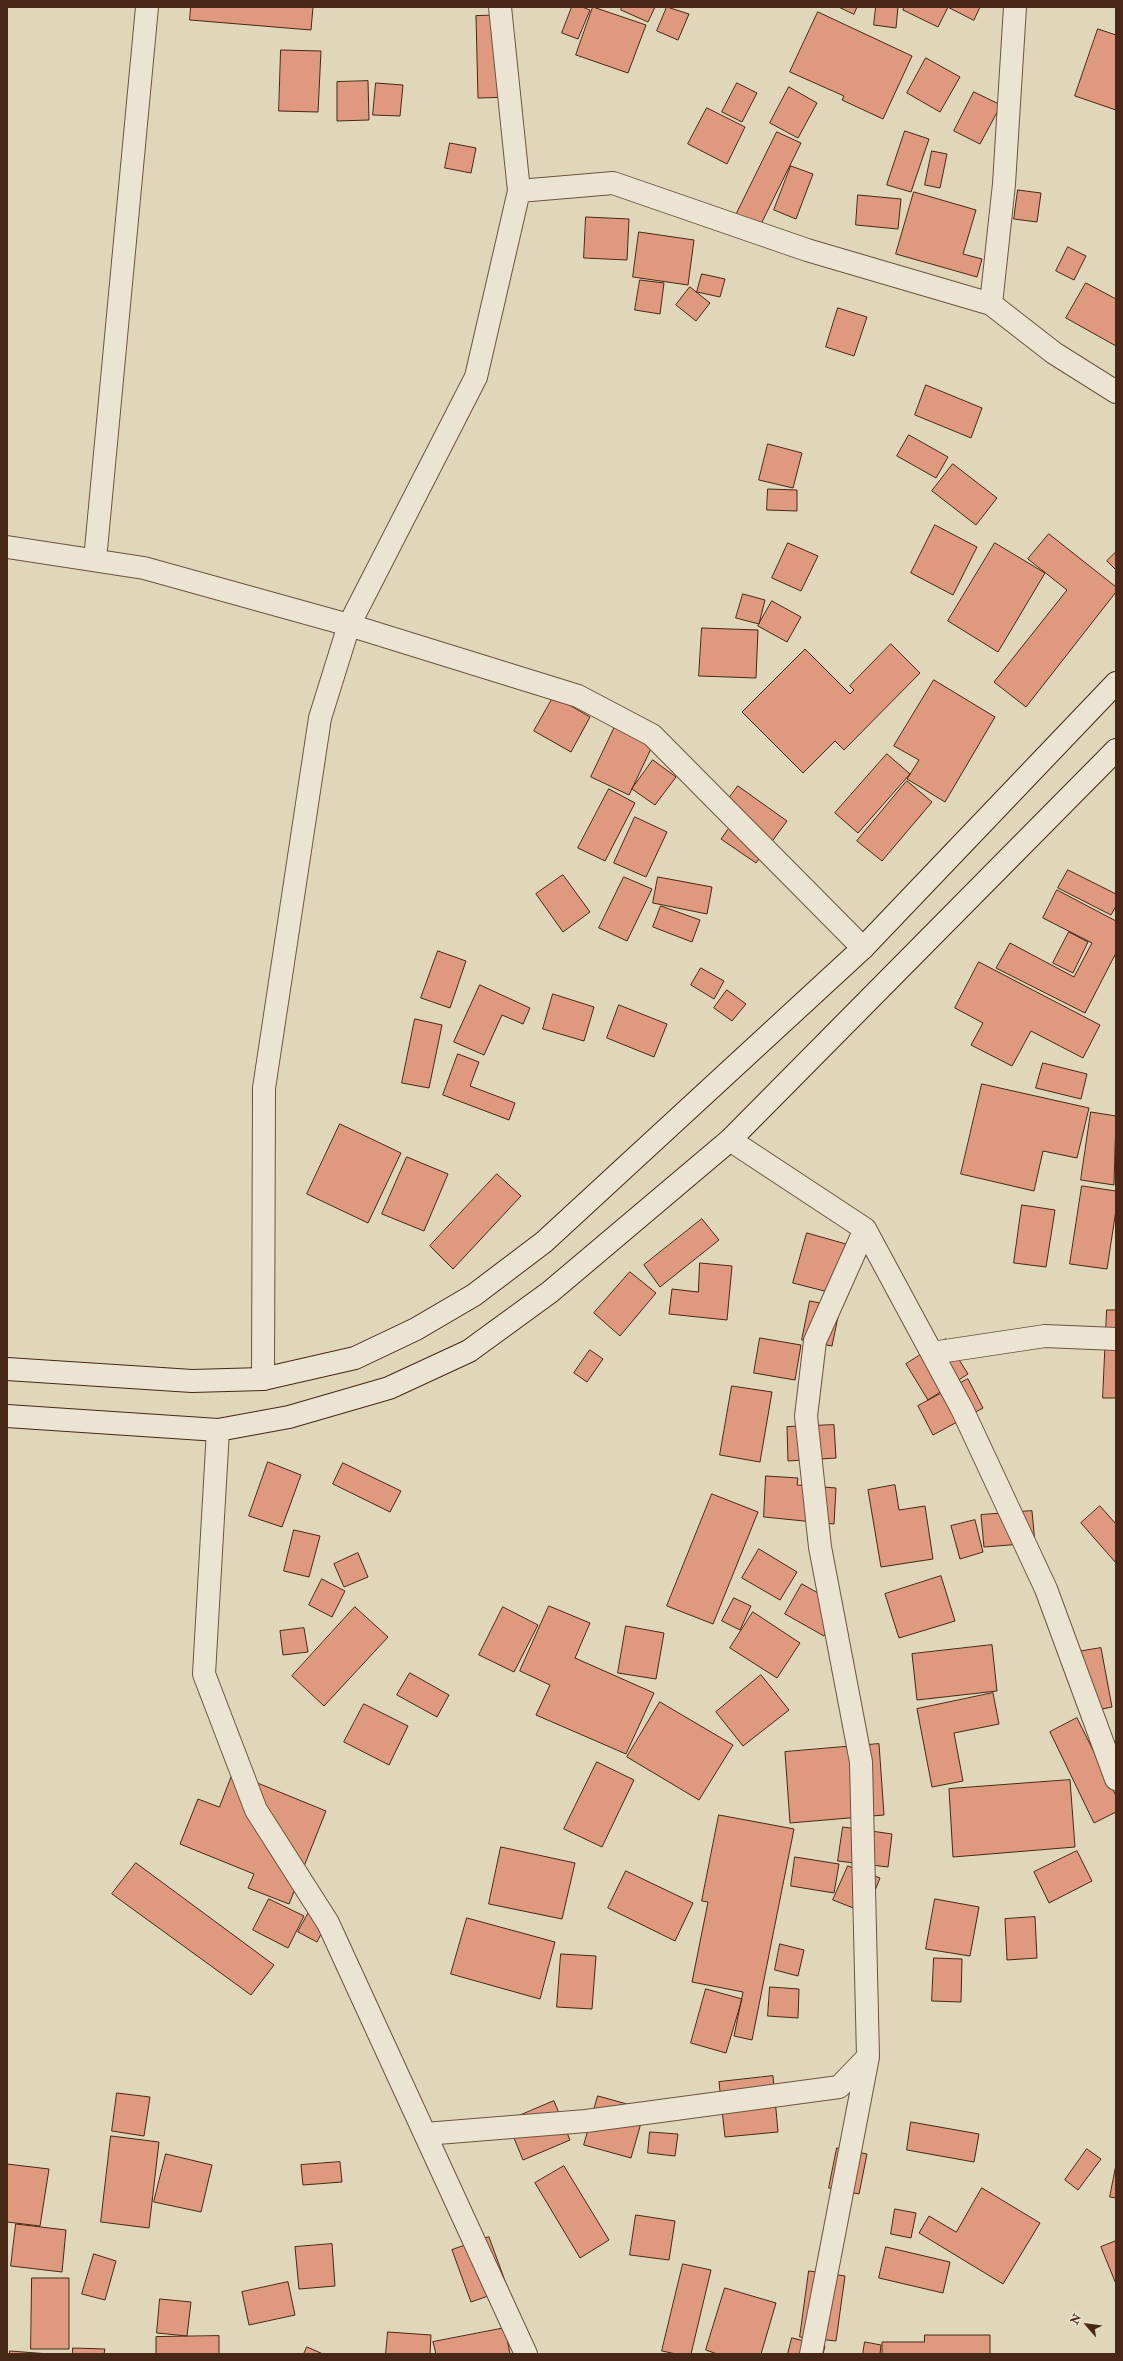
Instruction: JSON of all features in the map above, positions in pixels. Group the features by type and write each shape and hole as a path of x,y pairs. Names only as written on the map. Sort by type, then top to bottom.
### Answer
{"street":[{"path":"95,560 147,7"},
{"path":"263,1379 264,1088 320,718 349,625 476,377 519,191 500,7"},
{"path":"991,304 1004,184 1015,7"},
{"path":"519,191 613,183 807,250 991,304 1054,353 1116,392"},
{"path":"7,547 144,568 349,625 578,696 652,735 863,948"},
{"path":"7,1368 192,1381 263,1379 355,1358 416,1329 474,1295 544,1242 863,948 1116,683"},
{"path":"7,1416 218,1430 289,1417 389,1388 469,1351 550,1292 730,1140 1116,750"},
{"path":"730,1140 865,1229 962,1409 1046,1589 1116,1779"},
{"path":"811,2354 868,2057 861,1762 820,1547 806,1416 815,1341 865,1229"},
{"path":"932,1353 1045,1336 1116,1340"},
{"path":"218,1430 204,1674 256,1810 328,1923 526,2354"},
{"path":"425,2134 586,2121 840,2087 868,2057"}],"building":[{"path":"191,7 313,7 311,30 190,20"},
{"path":"572,7 582,7 590,10 578,39 562,33"},
{"path":"593,7 646,25 628,73 576,55"},
{"path":"622,7 655,7 648,22 621,10"},
{"path":"667,7 689,14 678,40 657,31"},
{"path":"839,7 857,7 854,14"},
{"path":"876,7 898,7 896,28 874,25"},
{"path":"905,7 948,7 938,27 903,10"},
{"path":"948,7 980,7 974,20"},
{"path":"818,12 912,56 883,119 842,100 844,96 790,72"},
{"path":"512,15 514,97 478,98 476,16"},
{"path":"1098,29 1116,35 1116,110 1075,96"},
{"path":"281,50 321,51 318,112 279,111"},
{"path":"926,58 960,77 940,112 907,93"},
{"path":"368,81 369,120 337,121 337,82"},
{"path":"376,83 403,85 400,116 373,115"},
{"path":"737,83 757,93 742,122 722,112"},
{"path":"789,87 817,103 798,138 770,123"},
{"path":"974,92 1001,105 980,144 954,131"},
{"path":"707,108 745,127 727,164 688,144"},
{"path":"905,131 929,139 911,192 887,185"},
{"path":"777,132 801,143 760,226 736,215"},
{"path":"450,143 476,148 471,173 445,168"},
{"path":"932,151 947,154 940,188 925,185"},
{"path":"791,166 813,174 796,219 774,210"},
{"path":"1018,190 1041,193 1037,222 1014,219"},
{"path":"914,192 976,210 963,254 982,259 977,277 896,254"},
{"path":"858,195 901,199 898,229 856,225"},
{"path":"586,217 629,219 627,260 584,258"},
{"path":"639,232 694,240 688,285 633,277"},
{"path":"1068,247 1086,256 1074,280 1056,271"},
{"path":"702,274 725,279 720,297 697,292"},
{"path":"640,280 664,283 660,314 635,310"},
{"path":"1086,283 1116,299 1116,346 1066,318"},
{"path":"690,287 710,303 696,321 676,305"},
{"path":"838,308 867,317 854,356 826,347"},
{"path":"926,385 982,408 971,438 915,415"},
{"path":"909,435 948,457 936,478 897,456"},
{"path":"768,444 802,453 793,488 759,480"},
{"path":"953,464 997,498 976,525 932,491"},
{"path":"768,489 797,490 797,511 767,510"},
{"path":"935,525 977,547 953,595 911,573"},
{"path":"1049,534 1116,587 1116,592 1026,707 994,682 1067,590 1028,559"},
{"path":"788,543 818,556 801,591 772,578"},
{"path":"995,543 1045,573 998,652 948,621"},
{"path":"1116,552 1116,570 1107,561"},
{"path":"743,594 765,600 759,624 736,618"},
{"path":"772,601 801,617 787,642 758,626"},
{"path":"702,628 758,630 756,678 699,676"},
{"path":"891,644 920,673 844,750 835,741 803,773 742,712 805,649 850,694 854,690 850,686"},
{"path":"934,680 995,717 945,802 907,779 919,760 894,746"},
{"path":"554,696 590,717 571,752 534,731"},
{"path":"621,714 659,732 629,795 591,777"},
{"path":"887,754 910,774 858,833 835,813"},
{"path":"653,760 676,777 655,805 632,789"},
{"path":"907,781 932,802 882,861 857,841"},
{"path":"738,786 787,821 756,863 721,839 736,818 722,808"},
{"path":"609,789 635,803 605,861 578,848"},
{"path":"635,817 667,832 646,877 614,863"},
{"path":"1068,870 1116,894 1116,906 1111,915 1058,888"},
{"path":"563,875 590,912 563,932 536,894"},
{"path":"624,877 652,889 627,941 599,928"},
{"path":"658,877 712,887 707,914 653,903"},
{"path":"1057,890 1116,921 1116,953 1085,1013 996,968 1010,943 1074,977 1092,943 1043,918"},
{"path":"661,906 700,920 692,942 653,927"},
{"path":"1069,932 1088,942 1073,973 1053,963"},
{"path":"438,951 466,961 450,1008 421,998"},
{"path":"979,962 1100,1025 1083,1058 1031,1031 1012,1066 971,1045 983,1023 955,1008"},
{"path":"701,968 724,981 714,999 691,985"},
{"path":"480,985 530,1008 523,1024 502,1015 484,1055 454,1042"},
{"path":"727,990 746,1004 732,1021 714,1008"},
{"path":"553,994 594,1007 584,1041 543,1029"},
{"path":"619,1005 667,1024 654,1057 607,1038"},
{"path":"415,1019 442,1025 429,1088 402,1083"},
{"path":"458,1054 479,1062 470,1086 515,1103 509,1120 443,1095"},
{"path":"1043,1063 1087,1074 1081,1099 1036,1088"},
{"path":"982,1084 1089,1108 1077,1158 1043,1151 1034,1191 961,1174"},
{"path":"1091,1112 1116,1116 1114,1185 1081,1180"},
{"path":"340,1124 401,1153 368,1223 307,1194"},
{"path":"407,1157 448,1174 424,1231 382,1214"},
{"path":"497,1174 521,1196 453,1269 430,1246"},
{"path":"1082,1186 1116,1191 1116,1210 1107,1269 1070,1264"},
{"path":"1022,1205 1055,1210 1046,1267 1014,1263"},
{"path":"702,1219 719,1240 660,1287 644,1265"},
{"path":"807,1233 853,1246 840,1295 793,1283"},
{"path":"700,1263 732,1266 727,1320 669,1314 672,1289 698,1292"},
{"path":"630,1272 656,1293 620,1336 594,1313"},
{"path":"810,1301 840,1307 832,1346 802,1340"},
{"path":"1107,1310 1116,1310 1116,1398 1103,1398"},
{"path":"760,1338 801,1345 795,1380 754,1373"},
{"path":"946,1339 968,1374 928,1400 906,1364"},
{"path":"590,1350 603,1359 587,1382 574,1373"},
{"path":"968,1379 983,1408 933,1435 918,1406"},
{"path":"732,1386 772,1392 760,1462 720,1455"},
{"path":"834,1425 836,1458 788,1461 787,1427"},
{"path":"268,1462 301,1475 282,1527 249,1516"},
{"path":"343,1463 401,1491 390,1512 333,1484"},
{"path":"766,1476 798,1478 797,1485 836,1488 834,1524 764,1517"},
{"path":"895,1485 899,1510 925,1506 933,1559 881,1567 868,1490"},
{"path":"712,1494 758,1512 713,1624 667,1606"},
{"path":"1100,1506 1116,1524 1116,1563 1081,1523"},
{"path":"1032,1511 1035,1543 984,1547 981,1515"},
{"path":"975,1520 983,1552 960,1559 951,1526"},
{"path":"294,1530 320,1536 309,1577 284,1571"},
{"path":"759,1549 797,1572 780,1600 742,1578"},
{"path":"358,1553 368,1577 344,1587 334,1564"},
{"path":"941,1576 955,1621 899,1638 885,1594"},
{"path":"322,1579 345,1591 332,1617 309,1605"},
{"path":"802,1584 841,1606 824,1636 785,1614"},
{"path":"734,1598 751,1606 740,1630 722,1621"},
{"path":"549,1606 590,1623 575,1658 654,1693 626,1754 536,1715 550,1685 520,1671"},
{"path":"355,1607 388,1637 324,1706 292,1676"},
{"path":"503,1607 538,1625 514,1672 479,1655"},
{"path":"753,1612 800,1643 777,1678 730,1648"},
{"path":"626,1626 664,1633 656,1679 618,1673"},
{"path":"304,1628 308,1652 283,1655 280,1631"},
{"path":"992,1645 997,1691 917,1700 912,1654"},
{"path":"1101,1648 1112,1707 1082,1713 1071,1653"},
{"path":"410,1673 449,1695 437,1717 397,1695"},
{"path":"761,1675 789,1710 743,1746 716,1712"},
{"path":"993,1693 999,1724 954,1733 963,1781 932,1787 917,1709"},
{"path":"660,1702 733,1745 699,1800 627,1757"},
{"path":"364,1704 408,1726 389,1765 344,1742"},
{"path":"1077,1718 1116,1796 1116,1812 1094,1823 1050,1732"},
{"path":"879,1744 884,1815 790,1823 785,1752"},
{"path":"597,1762 634,1780 602,1847 564,1829"},
{"path":"233,1773 326,1811 289,1904 248,1888 254,1874 180,1844 198,1799 219,1807"},
{"path":"1070,1780 1075,1847 953,1857 949,1789"},
{"path":"719,1815 794,1829 752,2040 734,2036 743,1992 692,1982 708,1902 702,1901"},
{"path":"843,1827 892,1834 888,1867 838,1861"},
{"path":"501,1847 575,1863 562,1919 489,1904"},
{"path":"1077,1851 1092,1881 1049,1903 1034,1872"},
{"path":"795,1857 839,1864 834,1893 791,1886"},
{"path":"136,1863 274,1965 251,1995 112,1894"},
{"path":"848,1866 880,1878 866,1913 833,1900"},
{"path":"626,1871 693,1903 675,1941 608,1908"},
{"path":"269,1899 304,1916 288,1948 253,1930"},
{"path":"935,1899 979,1907 970,1956 926,1949"},
{"path":"309,1912 327,1922 317,1942 298,1932"},
{"path":"1035,1917 1037,1958 1007,1960 1005,1919"},
{"path":"467,1918 555,1942 540,1999 451,1974"},
{"path":"780,1944 804,1950 798,1976 775,1970"},
{"path":"561,1954 596,1956 592,2009 557,2007"},
{"path":"934,1958 962,1959 961,2002 932,2001"},
{"path":"770,1987 799,1989 798,2018 768,2016"},
{"path":"706,1989 742,1999 726,2053 691,2043"},
{"path":"773,2076 778,2132 725,2137 719,2082"},
{"path":"117,2093 150,2097 144,2136 112,2131"},
{"path":"598,2096 645,2109 631,2158 584,2145"},
{"path":"554,2101 570,2140 523,2160 507,2121"},
{"path":"911,2122 979,2134 974,2162 907,2150"},
{"path":"650,2132 678,2134 675,2156 648,2153"},
{"path":"111,2136 159,2142 149,2228 101,2222"},
{"path":"837,2148 867,2154 859,2194 829,2188"},
{"path":"1087,2149 1101,2159 1078,2190 1065,2180"},
{"path":"166,2154 212,2165 201,2212 154,2202"},
{"path":"340,2162 342,2182 303,2185 301,2165"},
{"path":"7,2164 49,2169 40,2226 7,2222"},
{"path":"1116,2165 1116,2198 1110,2197"},
{"path":"564,2166 609,2240 580,2258 535,2183"},
{"path":"982,2188 1040,2223 1003,2284 919,2233 929,2216 956,2232"},
{"path":"895,2209 916,2213 911,2238 891,2234"},
{"path":"636,2215 675,2221 669,2260 630,2255"},
{"path":"16,2224 66,2230 62,2272 11,2266"},
{"path":"489,2237 508,2289 471,2302 452,2250"},
{"path":"1116,2241 1116,2284 1101,2247"},
{"path":"332,2244 335,2286 299,2289 295,2247"},
{"path":"886,2247 950,2262 943,2293 879,2278"},
{"path":"94,2254 116,2261 105,2300 82,2294"},
{"path":"683,2264 711,2270 691,2354 676,2354 662,2351"},
{"path":"809,2271 845,2276 836,2341 800,2337"},
{"path":"32,2278 69,2278 69,2349 31,2349"},
{"path":"288,2282 295,2315 249,2325 242,2292"},
{"path":"725,2288 776,2303 761,2354 717,2354 706,2350"},
{"path":"160,2299 191,2302 187,2336 157,2333"},
{"path":"505,2328 510,2354 436,2354 433,2342"},
{"path":"388,2332 431,2335 430,2354 386,2354"},
{"path":"925,2335 990,2335 990,2354 882,2354 882,2342 924,2342"},
{"path":"219,2336 219,2354 156,2354 156,2337"},
{"path":"792,2338 825,2346 823,2354 788,2354"},
{"path":"865,2342 881,2345 880,2354 863,2354"},
{"path":"307,2347 323,2354 304,2354"},
{"path":"73,2348 105,2349 104,2354 73,2354"},
{"path":"10,2351 49,2354 10,2354"}]}
